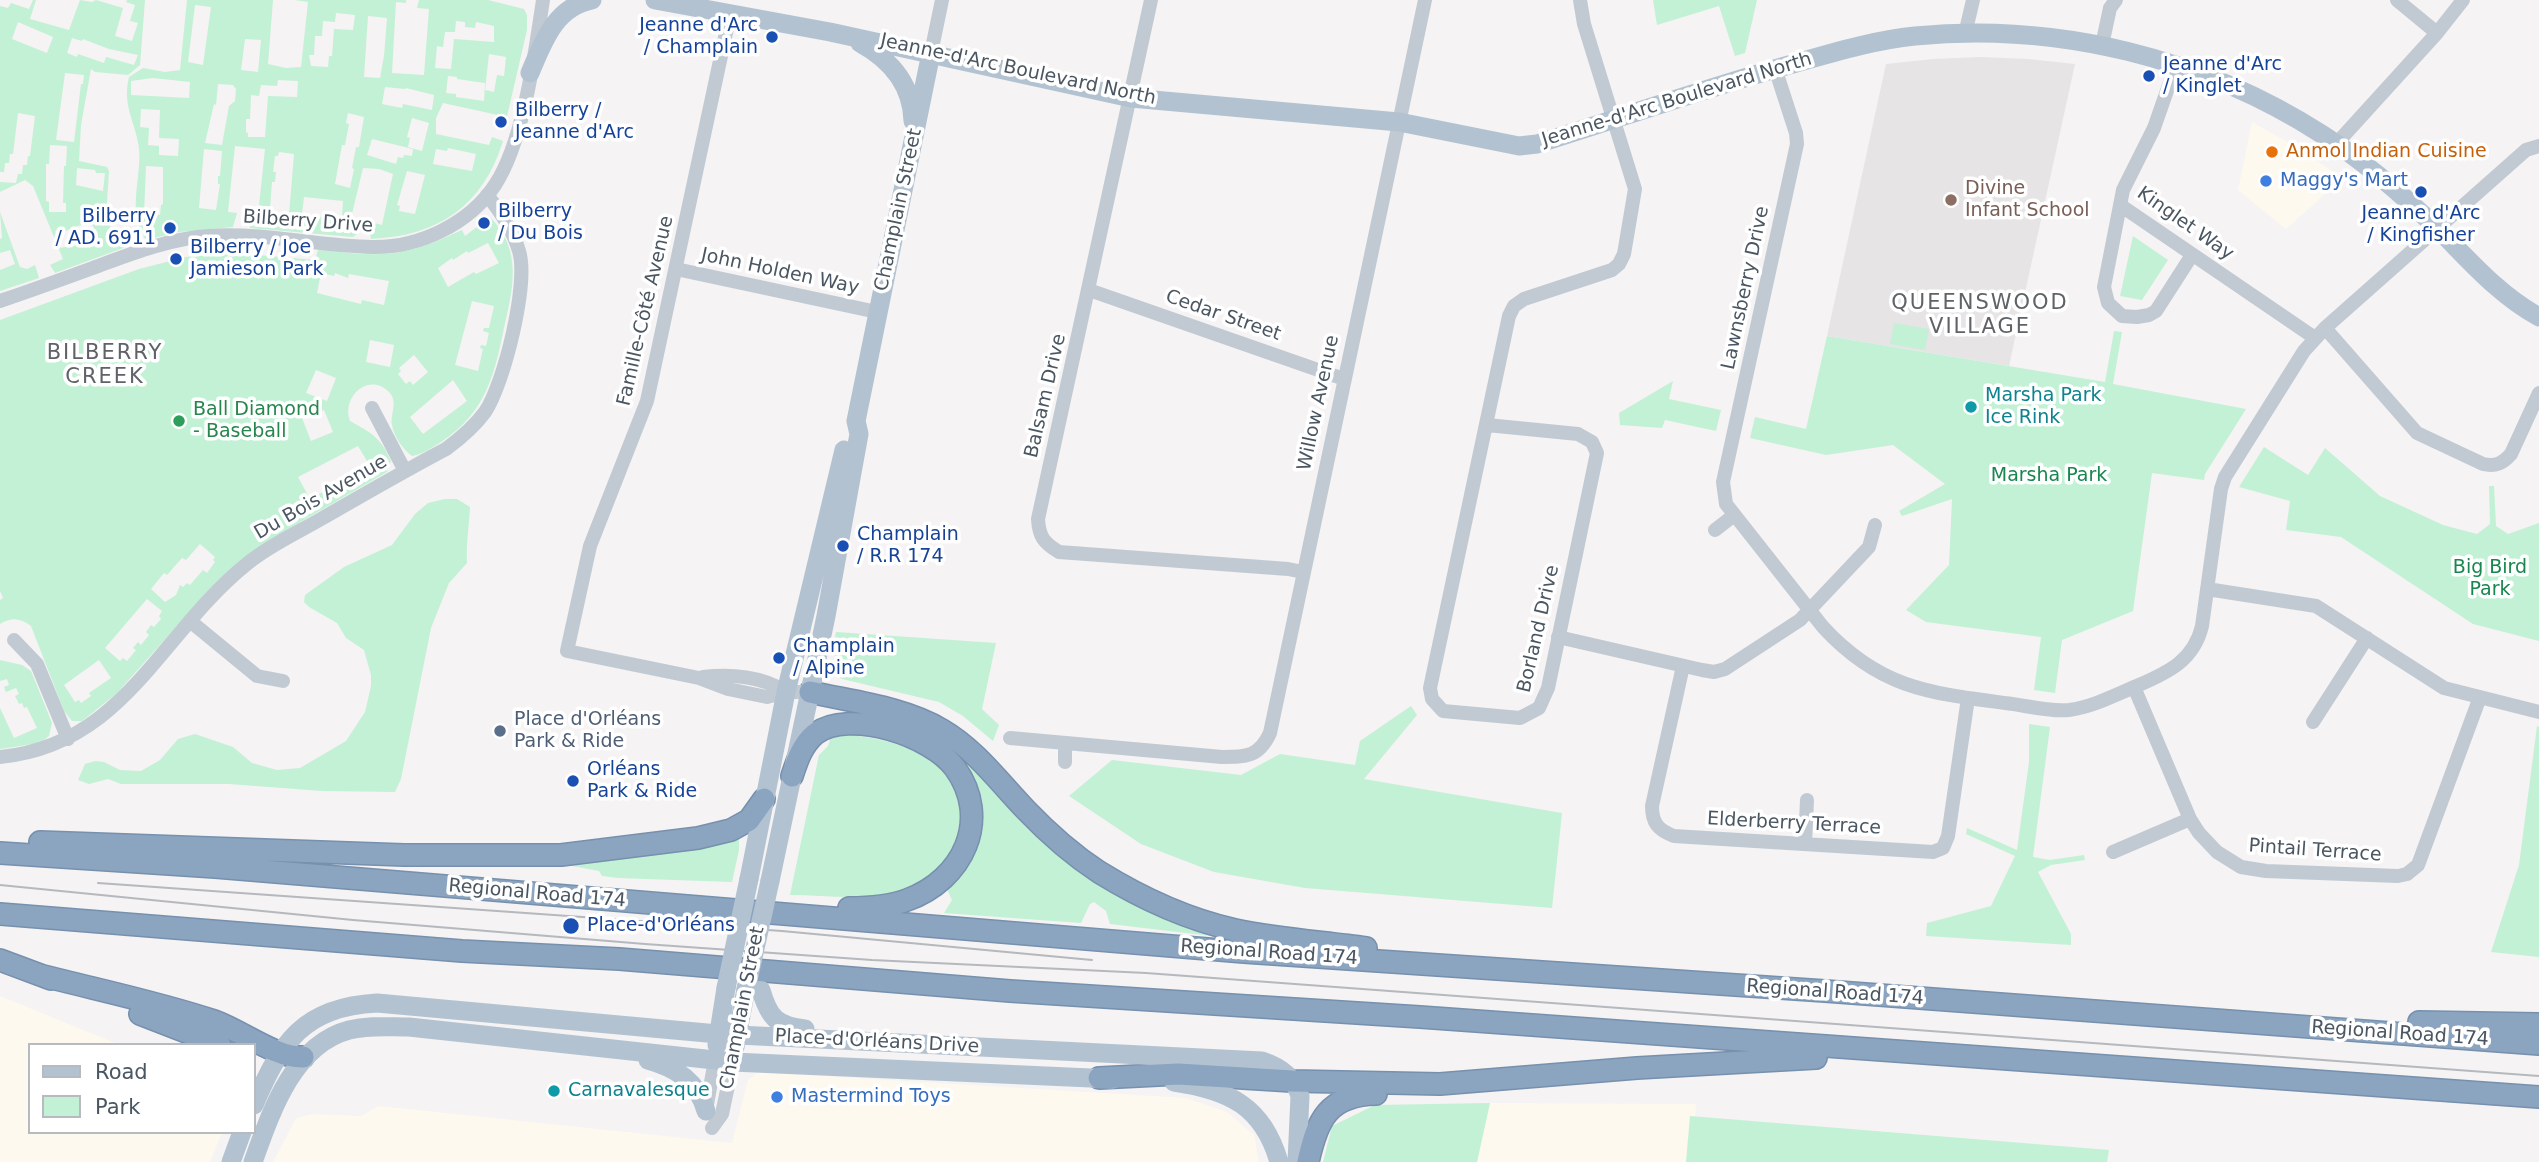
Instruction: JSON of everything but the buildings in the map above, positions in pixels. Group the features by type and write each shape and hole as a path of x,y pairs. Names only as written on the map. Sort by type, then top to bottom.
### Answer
{"highway":[{"path":"810,692 907,714 944,731 963,745 1030,814 1074,854 1130,890 1176,912 1237,930 1577,975"},
{"path":"215,867 288,868 829,909 889,905 920,894 947,876 968,842 972,813 964,783 944,756 915,738 861,725 838,724 828,727 807,743 792,776"},
{"path":"0,841 404,855 561,855 639,847 731,830 749,820 764,799"},
{"name":"Regional Road 174","path":"0,853 215,867 1244,952 1825,991 2539,1044"},
{"path":"0,914 462,951 619,959 1010,991 1420,1017 2539,1097"},
{"path":"0,960 215,1043"},
{"path":"40,975 214,1021 279,1054 290,1058 303,1057"},
{"path":"2195,1020 2539,1024"},
{"path":"1099,1078 1178,1074 1292,1081 1440,1084 1637,1068 1824,1057 2039,1063"},
{"path":"1308,1162 1317,1129 1335,1103 1350,1097 1408,1091 1440,1084"}],"main road":[{"path":"530,73 554,24 570,7 592,0"},
{"name":"Jeanne-d'Arc Boulevard North","path":"655,0 830,32 1131,97 1399,122 1519,146 1536,144 1775,68 1864,45 1914,36 2021,35 2102,45 2176,65 2222,82 2263,101 2337,143 2437,228 2490,284 2539,317"},
{"path":"830,32 872,50 895,69 905,85 912,106 913,144"},
{"name":"Champlain Street","path":"728,1035 754,990 755,950 810,692 859,434 856,421 931,53"},
{"name":"Champlain Street","path":"724,1061 728,1035 726,988 786,692 848,432 856,421"},
{"path":"754,990 769,1013 788,1027 914,1044"},
{"name":"Place-d'Orléans Drive","path":"256,1101 279,1054 297,1031 323,1013 347,1006 377,1003 728,1035 1262,1061 1276,1066 1292,1081"},
{"name":"Place-d'Orléans Drive","path":"253,1162 284,1090 303,1057 332,1037 349,1030 371,1027 410,1027 724,1061 1173,1082 1223,1093 1239,1101 1254,1114 1274,1144 1279,1162"},
{"path":"586,1047 652,1061 678,1073 696,1087 706,1111"},
{"path":"1292,1081 1300,1096 1297,1162"},
{"path":"231,1160 241,1134"}],"street":[{"name":"Bilberry Drive","path":"0,302 149,247 194,238 260,237 373,247 427,238 450,226 487,195 495,185 511,150 530,73 543,0"},
{"name":"Champlain Street","path":"931,53 942,0"},
{"name":"Balsam Drive","path":"1151,0 1038,519 1039,532 1045,543 1059,552 1303,572"},
{"name":"Willow Avenue","path":"1010,738 1246,757 1265,744 1270,733 1425,0"},
{"path":"1580,0 1584,24 1614,120"},
{"path":"1965,34 1973,0"},
{"path":"2102,45 2110,8 2116,0"},
{"path":"2397,0 2437,33"},
{"path":"2337,143 2437,33 2463,0"},
{"name":"Famille-Côté Avenue","path":"730,14 643,415 590,546 567,651 699,678 728,676 769,682 786,692"},
{"name":"Kinglet Way","path":"2176,65 2154,128 2123,190 2120,205 2192,255 2320,333 2417,433 2483,464 2491,466 2504,462 2511,454 2539,393"},
{"name":"Lawnsberry Drive","path":"1775,68 1797,144 1723,482 1726,503 1733,516 1838,644 1871,669 1916,689 2067,710 2087,706 2172,670 2189,655 2200,636 2225,477 2304,351 2320,333 2526,150 2539,146"},
{"name":"Borland Drive","path":"1487,425 1578,434 1592,442 1597,453 1545,698 1539,708 1520,718 1450,713 1436,706 1430,688 1509,316 1514,306 1524,299 1612,270 1622,259 1635,189 1614,120"},
{"name":"Du Bois Avenue","path":"0,757 40,751 89,728 120,701 190,621 248,563 446,449 468,432 486,411 502,375 521,288 522,266 519,251 499,211 487,195"},
{"path":"2120,205 2104,287 2104,296 2113,310 2122,316 2149,316 2156,311 2192,255"},
{"name":"John Holden Way","path":"676,269 877,312"},
{"name":"Cedar Street","path":"1089,290 1344,379"},
{"path":"372,408 405,471"},
{"path":"1715,530 1733,516"},
{"path":"1558,637 1714,672 1725,669 1800,620 1869,547 1875,525"},
{"path":"2207,589 2316,606 2444,688 2539,712"},
{"path":"190,621 257,676 283,681"},
{"path":"2313,722 2367,638"},
{"path":"14,640 37,664 68,739"},
{"name":"Elderberry Terrace","path":"1683,666 1652,806 1656,825 1663,832 1674,836 1933,852 1943,848 1948,836 1968,698"},
{"name":"Pintail Terrace","path":"2134,687 2190,819 2199,833 2217,852 2241,867 2266,871 2407,874 2418,865 2480,697"},
{"path":"786,692 810,692"},
{"path":"1065,743 1065,762"},
{"path":"1805,844 1807,800"},
{"path":"2113,852 2190,819"},
{"name":"Champlain Street","path":"706,1111 712,1128 722,1115 724,1061"}],"shaded area":[{"name":"Divine Infant School","path":"1981,57 2075,64 2009,366 1827,336 1886,64"},
{"path":"2252,122 2343,178 2286,229 2238,190"},
{"path":"0,996 115,1043 28,1043 28,1134 221,1134 210,1162 0,1162"},
{"path":"758,1072 1186,1098 1227,1112 1254,1135 1259,1162 273,1162 296,1118 313,1114 361,1116 379,1106 732,1143 748,1080"},
{"path":"1490,1103 1696,1104 1692,1162 1477,1162"}],"green space":[{"path":"33,0 36,0 30,19 69,30 80,0 96,0 123,8 115,36 132,41 138,23 130,21 135,5 126,2 145,0 140,65 128,75 95,72 91,69 81,125 79,161 107,167 106,218 116,239 126,235 126,247 55,273 50,265 63,259 33,186 25,180 0,192 0,182 16,183 18,174 22,174 23,165 27,165 35,116 18,113 13,154 10,154 9,163 5,163 4,172 0,172 0,6 8,8 11,3 29,9","holes":["18,22 53,37 47,53 12,39","72,38 138,55 134,65 106,57 104,63 78,54 77,57 67,53","65,73 84,75 74,142 56,140","50,145 67,146 63,203 66,203 66,212 49,212 49,202 46,201 46,164 49,164","77,168 105,173 103,191 76,185","91,221 97,236 72,247 61,248 55,231 64,228 65,231"]},
{"path":"187,0 273,0 268,64 286,68 301,67 308,2 295,0 406,0 406,3 396,2 392,73 424,75 429,9 417,8 419,0 488,0 524,9 527,15 527,30 505,125 496,124 498,115 443,103 436,118 436,134 489,145 492,137 503,141 483,183 455,213 417,232 395,237 371,239 370,234 374,223 382,225 393,174 379,169 363,168 350,222 359,224 357,234 353,237 250,228 250,214 258,215 265,149 235,146 228,212 237,213 233,227 179,232 146,240 137,218 139,148 128,105 129,77 143,68 165,72 180,70","holes":["195,5 211,7 203,65 188,62","336,13 355,15 353,30 334,29 332,56 329,56 328,67 311,66 309,55 314,55 315,36 322,36 323,21 335,22","368,16 387,18 380,78 364,77","456,21 465,22 465,27 475,28 476,22 494,26 494,42 454,39 451,69 435,68 437,46 443,47 445,32 455,32","245,39 261,40 258,72 241,70","489,54 506,57 504,76 497,75 494,92 485,90","448,76 485,83 484,101 446,93","153,78 190,82 189,98 131,95 131,81","278,80 298,81 297,97 268,96 265,137 248,137 246,132 246,119 250,119 251,95 259,96 261,85 277,86","218,84 233,85 236,89 235,101 229,106 222,145 205,143 214,104 216,105","385,87 406,88 434,95 432,110 403,104 402,108 382,104","141,109 160,110 159,138 179,139 178,156 159,155 159,146 148,145 149,128 140,127","348,113 364,117 350,188 335,184 342,145 345,145 349,124 346,123","412,118 429,123 422,151 408,147 410,138 407,137","372,139 413,149 412,156 398,157 396,164 367,155","448,148 476,154 472,171 433,164 436,149 447,151","204,149 222,151 218,176 220,184 216,210 199,208","279,152 294,154 289,215 272,213 270,208 272,182 275,182 276,172 273,172 275,156 278,156","146,166 163,167 163,204 160,215 144,214","407,171 425,175 415,214 399,211 400,206 397,205","304,197 343,201 342,217 332,216 331,219 302,214"]},
{"path":"1653,0 1757,0 1745,53 1735,56 1719,6 1657,25"},
{"path":"0,212 20,267 27,269 35,265 39,278 0,291 0,270 15,264 10,250 0,253"},
{"path":"490,217 507,243 513,270 510,299 496,362 485,393 468,419 441,442 412,456 399,442 393,429 394,405 390,393 374,385 359,389 350,403 350,421 379,441 391,461 387,472 268,541 239,562 211,588 116,694 82,721 72,721 64,711 31,626 16,619 0,624 0,600 3,598 0,591 0,320 139,269 186,257 235,253 315,260 318,250 380,254 424,246 462,230 465,236","holes":["488,243 499,263 476,274 474,272 448,287 438,268 467,251 468,253","321,273 334,276 335,273 348,278 349,274 389,281 384,305 362,300 361,304 317,293","472,301 494,306 489,328 484,328 483,331 489,333 486,346 481,345 480,348 483,349 478,371 455,365","370,340 394,345 390,367 366,362","414,355 428,372 413,385 410,381 406,384 398,374 401,371 399,368","316,370 336,378 327,401 306,393","453,380 467,401 423,434 410,417","324,410 333,432 311,441 302,418","358,446 370,466 310,499 298,477","200,544 215,557 215,562 207,573 203,570 190,585 180,585 176,595 165,602 151,589 164,573 167,575 182,558 186,560","147,599 162,611 159,616 161,619 154,627 151,625 146,632 149,635 141,645 138,642 133,648 136,650 127,661 123,658 120,661 105,648","99,660 111,678 89,693 91,696 81,703 79,700 75,702 64,685"]},
{"path":"2133,236 2168,260 2142,300 2120,296"},
{"path":"1894,323 1929,329 1925,350 1890,344"},
{"name":"Marsha Park","path":"2114,331 2122,332 2113,384 2246,409 2205,474 2204,480 2152,473 2133,611 2062,640 2055,693 2034,690 2041,637 1926,622 1906,610 1949,565 1952,499 1902,516 1899,511 1945,484 1893,445 1826,455 1750,438 1755,417 1806,429 1827,336 2105,382"},
{"path":"1673,381 1669,399 1721,410 1716,431 1665,420 1662,428 1620,425 1619,413"},
{"name":"Big Bird Park","path":"2264,447 2308,475 2325,448 2380,496 2443,525 2477,534 2490,524 2489,486 2494,486 2496,526 2508,534 2539,523 2539,641 2473,624 2341,537 2286,530 2290,501 2239,487"},
{"path":"457,499 470,507 467,563 449,583 431,628 401,779 395,792 322,791 229,784 121,784 108,779 89,784 78,780 85,764 95,761 104,762 120,770 141,771 160,760 178,739 195,734 233,747 252,763 277,770 300,768 346,741 365,712 371,686 364,650 346,638 337,623 309,607 304,602 305,595 344,567 392,545 415,514 428,503"},
{"path":"836,632 996,643 982,709 999,725 993,741 963,716 939,702 842,679 838,676 833,647"},
{"path":"0,660 22,665 31,671 52,723 49,736 40,743 0,749 0,708 14,738 37,728 27,707 19,704 15,696 19,694 16,688 6,692 4,687 9,685 7,679 0,681"},
{"path":"1411,706 1417,715 1364,779 1562,813 1552,908 1305,888 1214,872 1141,844 1069,796 1112,760 1241,775 1280,754 1355,765 1360,741"},
{"path":"2029,724 2050,727 2033,857 2050,860 2084,855 2085,860 2051,865 2038,872 2071,934 2071,945 1926,936 1927,923 1991,906 2015,856 1966,834 1967,828 2017,850 2029,762"},
{"path":"2537,726 2539,957 2491,952 2519,865"},
{"path":"838,733 909,749 930,760 947,776 956,794 960,813 958,832 950,851 938,867 922,881 903,890 876,896 790,895 819,755 828,746 831,736"},
{"path":"937,737 958,751 1003,798 1211,931 1211,936 1110,924 1106,911 1094,902 1090,904 1081,923 944,913 952,900 946,887 976,844"},
{"path":"739,837 732,882 602,876 599,871 567,865 566,861"},
{"path":"1490,1103 1477,1162 1323,1162 1332,1126 1375,1105"},
{"path":"1690,1116 2109,1150 2107,1162 1686,1162"}],"tram line":[{"path":"98,883 782,931 1092,960"},
{"path":"0,885 353,920 645,944 872,960 1146,973 2539,1076"}],"place":[{"name":"Jeanne d'Arc / Champlain","path":"772,37"},
{"name":"Jeanne d'Arc / Kinglet","path":"2149,76"},
{"name":"Bilberry / Jeanne d'Arc","path":"501,122"},
{"name":"Anmol Indian Cuisine","path":"2272,152"},
{"name":"Maggy's Mart","path":"2266,181"},
{"name":"Jeanne d'Arc / Kingfisher","path":"2421,192"},
{"name":"Divine Infant School","path":"1951,200"},
{"name":"Bilberry / Du Bois","path":"484,223"},
{"name":"Bilberry / AD. 6911","path":"170,228"},
{"name":"Bilberry / Joe Jamieson Park","path":"176,259"},
{"name":"Marsha Park Ice Rink","path":"1971,407"},
{"name":"Ball Diamond - Baseball","path":"179,421"},
{"name":"Champlain / R.R 174","path":"843,546"},
{"name":"Champlain / Alpine","path":"779,658"},
{"name":"Place d'Orléans Park & Ride","path":"500,731"},
{"name":"Orléans Park & Ride","path":"573,781"},
{"name":"Place-d'Orléans","path":"571,926"},
{"name":"Carnavalesque","path":"554,1091"},
{"name":"Mastermind Toys","path":"777,1097"}],"district":[{"name":"QUEENSWOOD VILLAGE","path":"1980,316"},
{"name":"BILBERRY CREEK","path":"105,366"}]}
